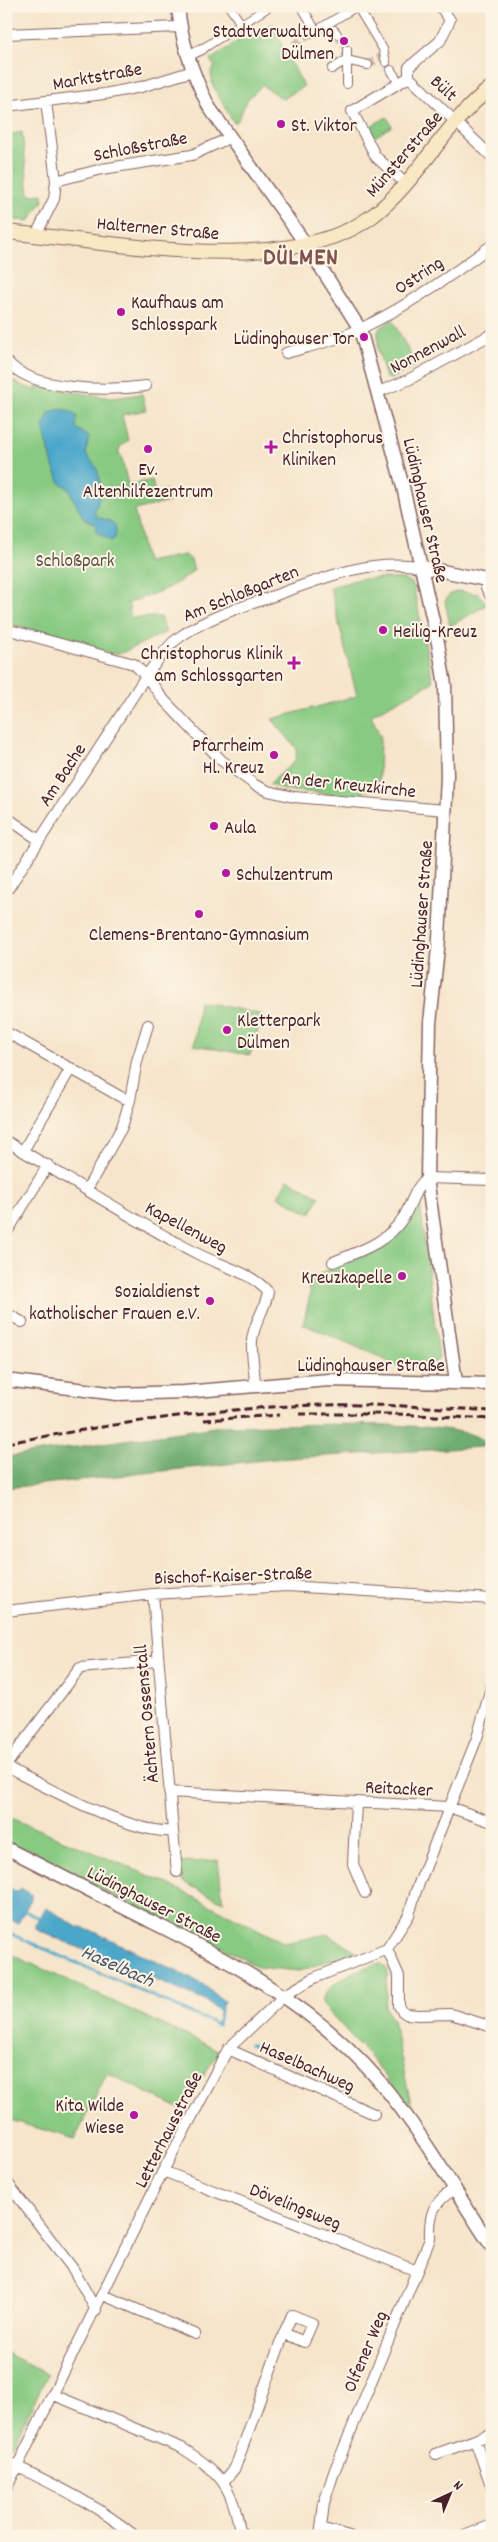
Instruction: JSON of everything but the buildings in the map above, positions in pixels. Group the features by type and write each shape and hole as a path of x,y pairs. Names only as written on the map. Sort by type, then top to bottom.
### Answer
{"main road":[{"name":"Münsterstraße","path":"308,246 364,221 406,184 455,121 492,87"},
{"name":"Halterner Straße","path":"6,232 201,251 265,250 308,246"}],"street":[{"name":"Lüdinghauser Straße","path":"6,1380 117,1394 184,1392 329,1380 456,1382 427,1178 430,1023 439,939 448,744 445,685 422,568 378,392 360,329 308,246 229,138 209,107 188,56 179,26 178,6"},
{"path":"229,6 239,25 247,33"},
{"path":"188,56 270,6"},
{"path":"302,7 314,33 333,29 357,6 384,49 384,58"},
{"path":"409,77 409,67 440,41 450,20 440,6"},
{"path":"6,34 179,26"},
{"path":"347,50 348,84"},
{"path":"332,69 346,60 368,65"},
{"name":"Marktstraße","path":"6,106 141,86 193,70"},
{"path":"391,70 399,82"},
{"name":"Bült","path":"406,184 376,157 356,107 409,77 492,157"},
{"path":"36,235 54,199 56,181 46,101"},
{"name":"Schloßstraße","path":"56,181 102,170 192,155 229,138"},
{"name":"Ostring","path":"286,353 322,343 360,329 415,299 492,245"},
{"name":"Nonnenwall","path":"378,392 408,380 492,334"},
{"path":"6,360 22,374 38,381 116,389 146,386"},
{"name":"Am Schloßgarten","path":"146,676 174,641 220,615 348,570 382,564 422,568"},
{"path":"422,568 489,581 486,588 492,598"},
{"path":"6,629 134,664 146,676"},
{"name":"An der Kreuzkirche","path":"146,676 163,699 221,760 255,785 281,795 445,810"},
{"name":"Am Bache","path":"6,892 146,676"},
{"path":"6,817 39,840"},
{"path":"87,1189 122,1127 130,1100 137,1061 148,1025"},
{"path":"6,1032 121,1098 130,1100"},
{"path":"23,1151 71,1068"},
{"name":"Kapellenweg","path":"6,1141 199,1254 260,1283 268,1292 267,1304 257,1323 252,1340 255,1385"},
{"path":"7,1230 48,1165"},
{"path":"333,1262 376,1244 391,1235 404,1216 420,1183 427,1178 492,1180"},
{"path":"6,1313 22,1322"},
{"path":"456,1382 492,1384"},
{"name":"Bischof-Kaiser-Straße","path":"6,1611 153,1594 287,1586 492,1599"},
{"name":"Ächtern Ossenstall","path":"153,1594 157,1661 177,1872"},
{"path":"157,1661 80,1668 6,1766 76,1801 119,1819 159,1832 173,1831"},
{"path":"285,1995 314,1978 386,1949 409,1915 416,1891 477,1738 492,1684"},
{"name":"Reitacker","path":"169,1792 449,1807 492,1822"},
{"path":"356,1803 353,1864 365,1893"},
{"name":"Lüdinghauser Straße","path":"6,1848 206,1949 285,1995 337,2036 366,2066 413,2126 492,2247"},
{"path":"386,1949 399,1976 399,2006 406,2014 451,2014 492,2027"},
{"name":"Letterhausstraße","path":"6,2489 163,2171 228,2049 285,1995"},
{"name":"Haselbachweg","path":"228,2049 374,2114"},
{"name":"Dövelingsweg","path":"163,2171 417,2271"},
{"path":"6,2182 73,2269 96,2310"},
{"name":"Olfener Weg","path":"320,2532 324,2502 334,2472 430,2238 429,2224 437,2202 454,2189"},
{"path":"103,2295 195,2334"},
{"path":"224,2481 235,2468 284,2333 292,2315 312,2323 304,2342 284,2333"},
{"path":"54,2395 182,2448 201,2461 224,2481 238,2516 241,2536"},
{"path":"436,2454 492,2434"},
{"path":"475,2440 492,2488"},
{"path":"6,2461 64,2488 95,2506 135,2536"},
{"path":"464,2536 492,2525"},
{"path":"320,2532 349,2536"}],"green space":[{"path":"273,24 287,56 304,86 283,99 262,85 247,100 238,120 234,123 212,84 211,71 215,67 210,60 254,30"},
{"path":"387,117 392,126 373,138 367,128"},
{"path":"22,132 29,195 43,194 43,201 29,221 6,219 6,135"},
{"path":"392,319 416,365 391,379 386,378 378,350 378,330"},
{"name":"Schloßpark","path":"6,377 35,390 37,386 112,398 142,394 146,410 122,415 128,440 120,447 118,455 121,455 128,485 152,480 155,493 167,490 169,502 134,510 146,562 185,555 191,560 194,570 172,586 128,603 131,618 160,617 166,632 119,654 111,654 6,623"},
{"path":"359,579 403,579 413,584 433,682 371,715 380,736 379,782 369,782 369,791 364,790 363,797 284,790 269,784 295,761 297,749 272,719 357,696 330,587"},
{"path":"459,591 478,594 488,604 450,626 445,601 450,594"},
{"name":"Kletterpark Dülmen","path":"199,1001 263,1015 250,1055 194,1045"},
{"path":"288,1179 320,1197 310,1214 278,1196"},
{"path":"419,1194 439,1359 430,1366 396,1366 378,1356 303,1324 310,1295 307,1280 378,1247"},
{"path":"399,1425 465,1433 483,1440 482,1447 274,1459 6,1488 6,1457 221,1426"},
{"path":"6,1816 162,1881 285,1943 327,1934 356,1951 299,1971 258,1967 214,1943 11,1847 6,1844"},
{"path":"218,1860 223,1902 183,1882 180,1863"},
{"path":"6,1952 220,2051 180,2109 107,2073 75,2139 6,2119"},
{"path":"381,1963 388,1970 385,2008 393,2020 413,2113 373,2060 321,2003 324,1995 337,1982 364,1968"},
{"path":"6,2353 48,2374 12,2446 6,2443"}],"water":[{"path":"60,409 71,411 77,416 76,428 89,437 86,454 96,467 100,483 99,501 94,510 96,516 114,524 115,538 111,541 96,532 96,524 84,519 68,488 60,483 53,466 43,427 50,412"},
{"path":"6,1885 16,1892 20,1888 31,1894 31,1899 18,1923 6,1918"},
{"path":"46,1907 77,1927 95,1932 201,1983 224,2001 220,2011 203,2000 37,1930 35,1927"}],"waterway":[{"path":"25,1911 39,1918"},
{"name":"Haselbach","path":"6,1932 218,2025 220,2011"},
{"name":"Haselbach","path":"250,2045 308,2068 350,2093"}],"tunnel":[{"path":"294,45 311,34"},
{"path":"337,34 347,50"},
{"path":"368,65 381,57"}],"railway":[{"path":"6,1443 163,1418 282,1406 385,1405 492,1411"},
{"path":"299,1414 396,1414 492,1419"},
{"path":"204,1420 279,1415"}],"place":[{"name":"Stadtverwaltung Dülmen","path":"344,41"},
{"name":"St. Viktor","path":"281,124"},
{"name":"Kaufhaus am Schlosspark","path":"121,312"},
{"name":"Lüdinghauser Tor","path":"364,337"},
{"name":"Christophorus Kliniken","path":"271,447"},
{"name":"Ev. Altenhilfezentrum","path":"148,449"},
{"name":"Heilig-Kreuz","path":"383,630"},
{"name":"Christophorus Klinik am Schlossgarten","path":"294,663"},
{"name":"Pfarrheim Hl. Kreuz","path":"274,755"},
{"name":"Aula","path":"214,826"},
{"name":"Schulzentrum","path":"226,873"},
{"name":"Clemens-Brentano-Gymnasium","path":"199,914"},
{"name":"Kletterpark Dülmen","path":"227,1030"},
{"name":"Kreuzkapelle","path":"402,1276"},
{"name":"Sozialdienst katholischer Frauen e.V.","path":"210,1301"},
{"name":"Kita Wilde Wiese","path":"134,2115"}],"district":[{"name":"DÜLMEN","path":"301,256"}]}
